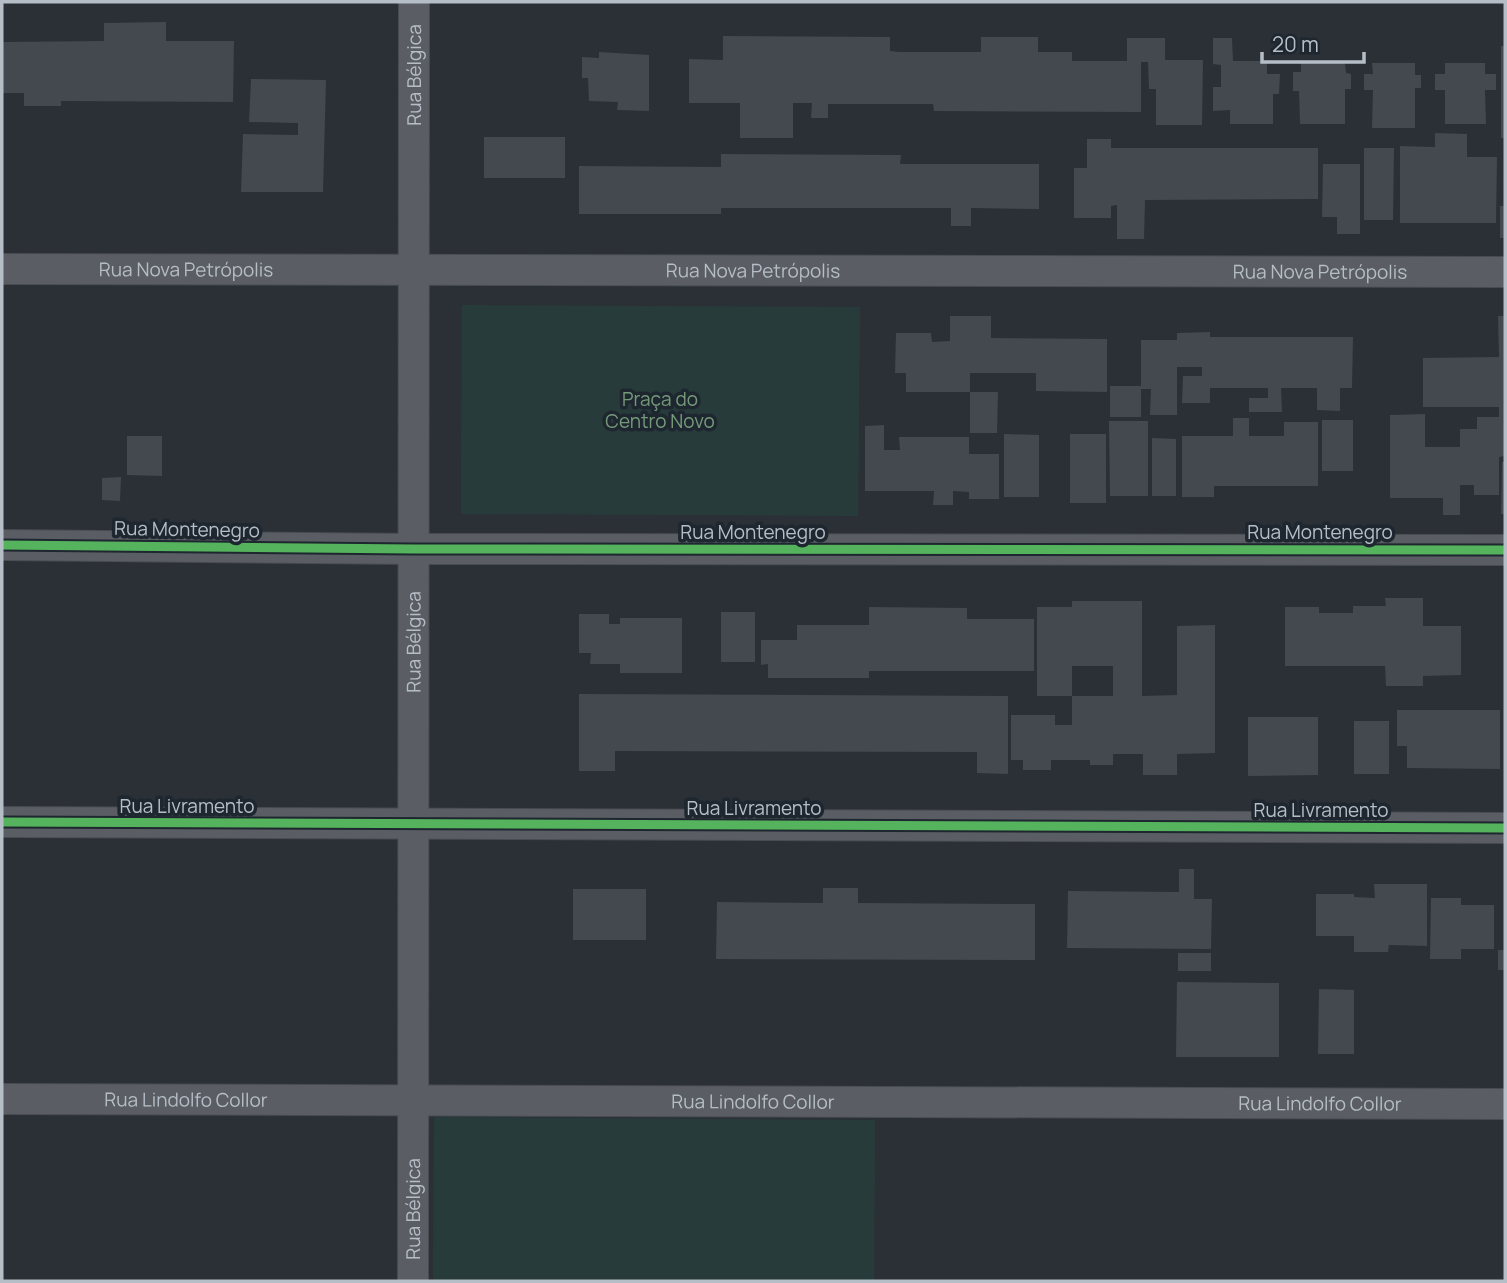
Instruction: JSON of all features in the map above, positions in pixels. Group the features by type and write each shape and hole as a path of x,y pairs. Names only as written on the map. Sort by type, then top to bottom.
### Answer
{"street":[{"name":"Rua Bélgica","path":"413,1281 414,2"},
{"name":"Rua Nova Petrópolis","path":"2,270 1505,272"},
{"name":"Rua Montenegro","path":"2,545 413,549 1505,550"},
{"name":"Rua Livramento","path":"2,822 1505,828"},
{"name":"Rua Lindolfo Collor","path":"2,1099 1505,1104"}],"green space":[{"name":"Praça do Centro Novo","path":"462,305 860,307 858,516 461,514"},
{"path":"434,1117 875,1120 874,1281 433,1281"}],"building":[{"path":"166,22 166,41 234,41 233,102 61,101 61,106 24,106 24,93 2,93 2,42 104,41 104,23"},
{"path":"723,36 890,37 890,51 899,52 981,52 981,37 1038,37 1038,52 1072,52 1072,61 1127,61 1127,38 1165,38 1165,60 1203,60 1202,125 1156,125 1156,89 1149,89 1148,62 1141,62 1141,112 934,111 933,104 828,104 828,118 811,118 812,103 793,103 793,138 740,138 740,103 689,103 689,59 723,60"},
{"path":"1213,38 1232,38 1233,61 1267,61 1267,74 1280,74 1279,94 1273,94 1273,124 1230,124 1230,110 1213,111 1213,87 1221,87 1221,65 1213,64"},
{"path":"1501,46 1505,46 1505,138 1501,138"},
{"path":"599,52 649,55 649,111 617,110 618,102 589,101 588,78 582,78 582,57 599,58"},
{"path":"1301,63 1345,63 1346,73 1351,74 1351,89 1345,89 1345,124 1300,124 1299,91 1293,91 1293,72 1301,72"},
{"path":"1372,63 1415,63 1415,75 1421,75 1421,88 1415,88 1415,128 1372,128 1373,90 1364,90 1364,74 1373,74"},
{"path":"1445,63 1485,63 1485,74 1496,74 1496,90 1485,90 1486,124 1445,124 1445,90 1435,90 1435,74 1445,74"},
{"path":"251,79 326,80 323,192 241,192 243,134 298,135 298,123 249,122"},
{"path":"1435,133 1467,134 1467,157 1497,157 1496,223 1400,223 1400,146 1435,147"},
{"path":"484,137 565,137 565,178 484,178"},
{"path":"1087,139 1111,139 1111,148 1318,148 1318,199 1145,200 1144,239 1117,239 1117,205 1111,206 1111,218 1074,218 1074,168 1087,168"},
{"path":"1364,148 1394,148 1393,220 1364,220"},
{"path":"721,154 901,155 900,164 1039,164 1039,209 971,208 971,226 951,226 951,208 721,208 721,214 579,214 579,166 721,167"},
{"path":"1323,164 1360,164 1360,234 1337,234 1337,217 1322,217"},
{"path":"1500,206 1505,206 1505,238 1500,238"},
{"path":"950,316 991,316 991,338 1107,339 1107,392 1036,391 1036,373 970,373 970,392 906,392 906,373 895,373 896,333 931,333 932,342 950,341"},
{"path":"1498,316 1505,316 1505,456 1499,457 1499,495 1474,495 1474,485 1460,485 1460,515 1443,515 1443,498 1390,498 1390,415 1425,414 1425,447 1460,447 1460,429 1477,429 1477,417 1499,417 1499,407 1423,407 1423,358 1499,357"},
{"path":"1210,332 1210,337 1353,337 1352,388 1340,388 1340,411 1317,410 1317,388 1281,388 1282,412 1249,412 1249,398 1268,398 1268,388 1210,388 1210,403 1182,403 1183,376 1202,376 1202,367 1177,367 1177,415 1150,415 1151,389 1141,389 1141,417 1110,417 1110,386 1141,386 1141,340 1177,340 1177,333"},
{"path":"970,392 998,392 997,433 970,433"},
{"path":"1233,418 1249,418 1249,436 1284,436 1284,422 1318,422 1318,486 1214,486 1214,497 1182,497 1182,436 1233,436"},
{"path":"1322,420 1353,420 1353,471 1322,471"},
{"path":"1109,421 1148,421 1148,496 1110,496"},
{"path":"884,425 884,450 900,450 899,437 969,437 969,454 999,454 999,499 969,499 969,492 953,491 953,505 933,505 934,491 865,491 865,426"},
{"path":"1004,434 1039,435 1039,497 1004,497"},
{"path":"1070,434 1106,434 1106,503 1070,503"},
{"path":"127,436 162,436 162,476 127,475"},
{"path":"1152,438 1176,439 1176,496 1152,496"},
{"path":"1502,462 1505,462 1505,514 1501,514"},
{"path":"121,477 120,501 102,500 102,478"},
{"path":"1385,598 1423,598 1423,626 1461,626 1461,675 1423,676 1423,686 1386,686 1385,666 1285,666 1285,607 1319,607 1319,613 1353,613 1353,606 1386,606"},
{"path":"1072,601 1142,601 1142,696 1177,695 1177,626 1215,625 1215,753 1177,754 1177,775 1143,775 1143,754 1113,754 1113,765 1090,765 1090,760 1051,760 1051,770 1023,770 1023,760 1011,760 1011,715 1055,715 1055,725 1072,725 1072,696 1037,696 1037,607 1072,607","holes":["1072,666 1113,666 1113,696 1072,696"]},
{"path":"869,607 967,608 967,619 1034,619 1034,671 869,671 869,678 768,678 768,664 761,665 761,640 797,640 797,625 869,625"},
{"path":"721,612 755,612 755,662 721,662"},
{"path":"579,614 609,614 609,624 620,624 620,618 682,618 682,673 620,673 620,664 590,664 591,653 579,653"},
{"path":"579,694 1008,696 1008,774 977,773 977,752 615,751 615,771 579,771"},
{"path":"1397,710 1500,710 1500,769 1407,768 1407,746 1397,746"},
{"path":"1248,717 1318,717 1318,775 1248,776"},
{"path":"1354,721 1389,721 1389,774 1354,774"},
{"path":"1179,869 1194,869 1194,899 1212,899 1211,949 1067,948 1068,891 1179,892"},
{"path":"1374,884 1427,884 1427,946 1389,945 1388,952 1354,952 1354,936 1316,936 1316,894 1354,894 1354,897 1375,898"},
{"path":"823,888 858,888 858,903 1035,904 1035,960 716,959 717,902 823,903"},
{"path":"573,889 646,889 646,940 573,940"},
{"path":"1431,898 1461,898 1461,905 1494,905 1494,949 1461,949 1461,959 1430,959"},
{"path":"1498,950 1505,950 1505,970 1498,970"},
{"path":"1178,953 1211,953 1211,971 1178,971"},
{"path":"1177,982 1279,983 1279,1057 1176,1057"},
{"path":"1319,989 1354,990 1354,1054 1318,1054"}],"cycle path":[{"path":"2,545 413,549 1505,550"},
{"path":"2,822 1505,828"}]}
